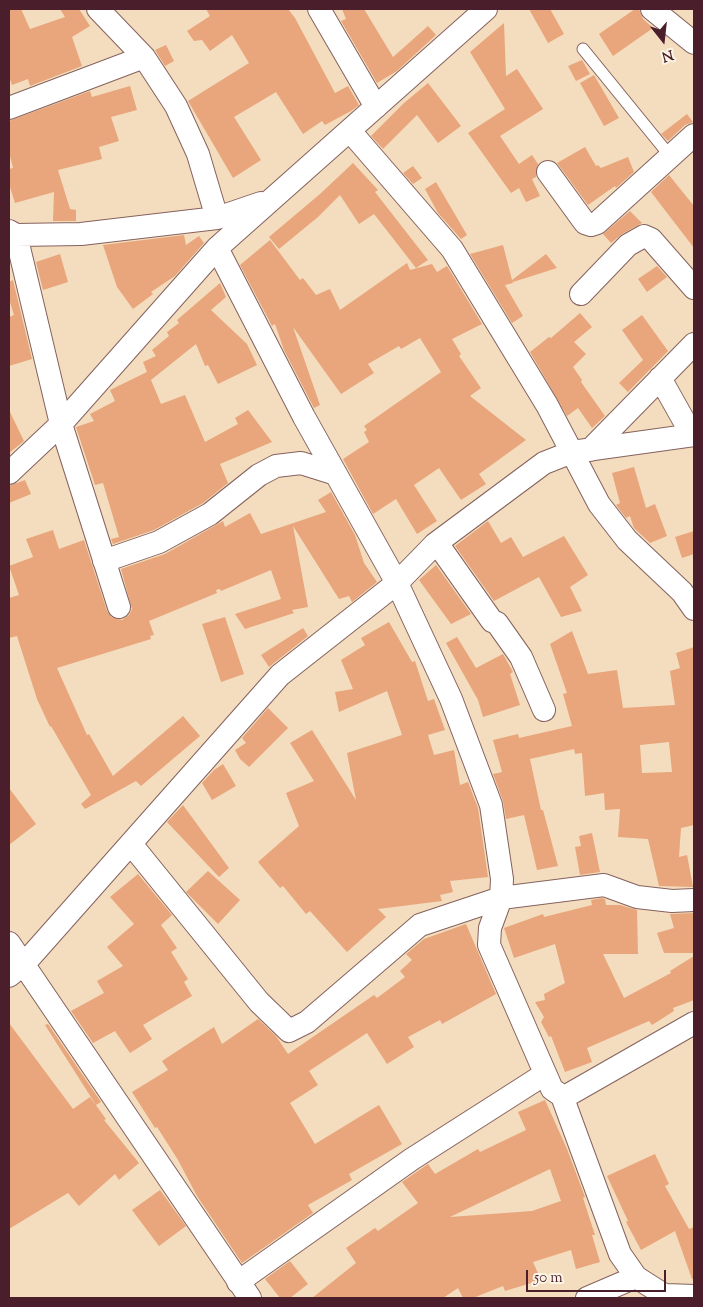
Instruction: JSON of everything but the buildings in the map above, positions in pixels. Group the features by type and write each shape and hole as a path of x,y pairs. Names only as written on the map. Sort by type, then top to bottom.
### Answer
{"street":[{"path":"98,9 144,57 180,114 198,154 217,218"},
{"path":"319,9 376,107"},
{"path":"9,472 61,424 217,248 486,9"},
{"path":"652,9 694,43"},
{"path":"9,108 144,57"},
{"path":"350,131 452,250 547,405 581,451 599,504 627,540 682,592 694,609"},
{"path":"548,172 585,223 591,225 598,222 694,136"},
{"path":"119,606 61,424 16,270 12,233 81,234 217,218 271,200"},
{"path":"581,294 628,245 644,236 651,239 694,288"},
{"path":"217,248 304,417 397,583 451,699 490,805 502,879 501,898 490,928 489,946 552,1089 562,1096 620,1254 636,1277 668,1297 694,1296"},
{"path":"581,451 694,344"},
{"path":"16,970 280,676 397,583 435,544 544,463 581,451 693,435 660,378"},
{"path":"104,561 159,542 210,514 259,475 276,466 301,463 336,474"},
{"path":"435,544 437,543 492,621 497,622 522,657 544,710"},
{"path":"131,844 259,1002 289,1031 308,1022 420,925 501,898 604,885 637,897 672,901 694,900"},
{"path":"9,944 16,970 244,1290 412,1159 545,1074"},
{"path":"562,1096 568,1096 694,1023"},
{"path":"587,1298 636,1277"}],"lane":[{"path":"583,49 670,156"}]}
